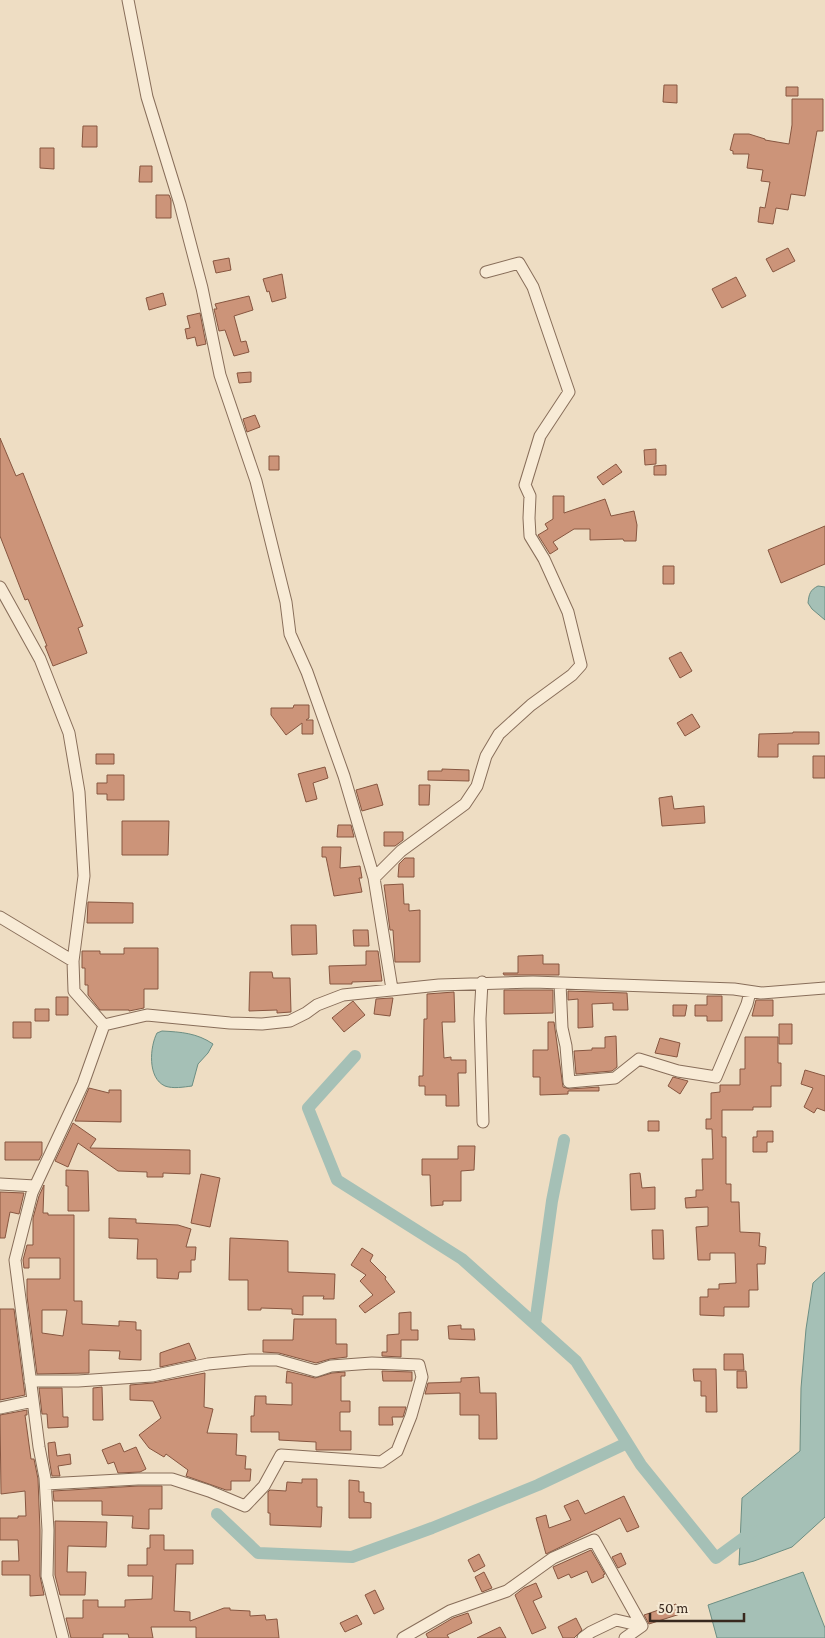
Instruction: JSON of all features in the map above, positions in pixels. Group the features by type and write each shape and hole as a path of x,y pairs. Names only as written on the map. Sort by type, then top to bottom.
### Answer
{"street":[{"path":"128,0 147,97 180,204 202,288 220,375 256,481 286,602 290,634 307,672 344,776 374,878 392,989"},
{"path":"374,878 401,851 465,804 477,786 486,756 499,734 531,705 572,675 581,665 568,612 544,559 530,536 530,496 525,485 540,436 569,392 533,287 519,263 486,272"},
{"path":"0,587 40,659 69,733 79,792 84,876 73,961 74,991 104,1025"},
{"path":"0,916 73,961"},
{"path":"104,1025 147,1015 262,1024 290,1020 306,1014 317,1005 344,995 482,982 734,989 761,993 825,988"},
{"path":"482,982 480,1019 482,1122"},
{"path":"560,983 562,1028 566,1046 569,1082 615,1078 639,1059 678,1072 716,1077 747,1004 750,992"},
{"path":"63,1638 47,1576 46,1484 30,1381 15,1260 32,1193 83,1084 104,1025"},
{"path":"0,1184 35,1186"},
{"path":"30,1381 78,1381 152,1376 208,1364 276,1360 316,1371 331,1366 372,1363 419,1365 422,1377 411,1416 397,1451 381,1462 280,1455 264,1486 245,1506 209,1491 172,1479 46,1484"},
{"path":"0,1408 33,1401"},
{"path":"403,1638 450,1611 506,1590 553,1558 594,1540 642,1626"},
{"path":"583,1638 616,1620 642,1626"},
{"path":"625,1638 642,1626"}],"shaded area":[{"path":"818,586 825,587 825,620 808,603 810,593"},
{"path":"162,1031 195,1035 213,1044 198,1064 192,1086 168,1087 159,1082 155,1076 152,1061 153,1046 157,1033"},
{"path":"825,1272 825,1517 792,1547 739,1565 742,1498 800,1451 801,1388 806,1329 813,1283"},
{"path":"803,1572 825,1628 825,1638 717,1638 708,1605"}],"building":[{"path":"664,85 677,85 677,103 663,102"},
{"path":"786,87 798,87 798,96 786,96"},
{"path":"792,99 823,99 823,131 817,131 805,196 791,194 788,210 776,208 773,224 758,222 760,207 765,208 770,182 761,181 763,170 747,168 749,154 733,154 733,151 730,150 734,134 749,134 765,140 789,144 792,125"},
{"path":"83,126 97,126 97,147 82,147"},
{"path":"40,148 54,148 54,169 40,168"},
{"path":"140,166 152,166 152,182 139,182"},
{"path":"156,195 169,195 171,200 171,218 156,218"},
{"path":"788,248 795,261 773,272 766,259"},
{"path":"229,258 231,270 216,273 213,261"},
{"path":"282,274 286,298 272,302 263,279"},
{"path":"736,277 746,296 722,308 712,289"},
{"path":"163,293 166,305 149,310 146,298"},
{"path":"249,296 253,310 234,316 241,342 246,341 249,352 234,356 225,330 219,331 214,309 217,309 215,304"},
{"path":"200,313 206,344 197,346 195,337 187,339 185,329 190,328 187,316"},
{"path":"251,372 251,382 239,383 237,373"},
{"path":"255,415 260,427 247,432 243,419"},
{"path":"0,438 16,476 23,473 83,626 78,628 87,653 53,666 28,599 25,600 0,536"},
{"path":"656,449 656,464 645,465 644,450"},
{"path":"269,456 279,456 279,470 269,470"},
{"path":"616,464 622,472 603,485 597,477"},
{"path":"666,465 666,475 654,475 654,466"},
{"path":"553,496 564,496 564,513 605,499 611,516 634,511 637,525 636,541 624,541 623,539 590,540 590,529 574,529 553,542 558,549 550,554 538,535 548,529 545,524 553,519"},
{"path":"825,526 825,564 781,583 768,550"},
{"path":"663,566 674,566 674,584 663,584"},
{"path":"681,652 692,671 680,678 669,658"},
{"path":"294,705 309,705 309,718 306,720 313,720 313,734 302,734 302,723 286,735 271,715 271,708 293,708"},
{"path":"692,714 700,727 685,736 677,723"},
{"path":"819,732 819,744 778,744 778,757 758,757 759,734"},
{"path":"96,754 114,754 114,764 96,764"},
{"path":"813,756 825,756 825,778 813,778"},
{"path":"325,767 328,778 313,783 317,799 306,802 298,774"},
{"path":"442,769 469,770 469,781 428,780 428,771 442,771"},
{"path":"107,775 124,775 124,800 107,800 107,794 97,794 97,783 107,783"},
{"path":"377,784 383,805 362,811 356,790"},
{"path":"419,785 430,785 429,805 419,805"},
{"path":"672,796 674,809 704,806 705,823 662,826 659,798"},
{"path":"122,821 169,821 168,855 122,855"},
{"path":"338,825 351,825 354,837 337,837"},
{"path":"384,832 403,832 403,840 395,846 384,846"},
{"path":"322,847 341,847 340,868 360,866 362,878 359,878 362,892 334,896 326,857 322,857"},
{"path":"405,858 414,858 414,877 398,877 399,864"},
{"path":"403,884 404,904 409,904 409,911 420,910 420,962 395,962 393,930 390,930 384,885"},
{"path":"88,902 133,903 133,923 87,923"},
{"path":"291,925 316,925 317,954 292,955"},
{"path":"353,930 368,930 369,946 354,946"},
{"path":"124,948 158,948 158,989 144,989 144,1008 129,1011 100,1010 88,995 88,985 85,985 85,968 82,968 82,951 100,951 100,954 124,954"},
{"path":"366,951 378,951 382,981 330,984 329,966 366,965"},
{"path":"543,955 543,964 559,964 559,975 504,975 503,973 518,973 518,956"},
{"path":"250,972 272,972 273,978 290,978 291,1012 277,1013 277,1010 249,1011"},
{"path":"504,990 553,990 553,1013 504,1014"},
{"path":"568,991 627,993 628,1010 613,1010 613,1003 592,1004 593,1027 578,1028 578,999 568,1000"},
{"path":"454,992 455,1022 442,1022 444,1058 451,1057 451,1060 466,1060 466,1073 458,1073 459,1106 446,1106 446,1095 425,1095 425,1086 419,1086 419,1076 423,1076 424,1019 427,1019 427,994"},
{"path":"707,996 722,996 722,1021 707,1021 707,1016 695,1016 695,1005 707,1005"},
{"path":"56,997 68,997 68,1015 56,1015"},
{"path":"393,998 390,1016 374,1014 376,999"},
{"path":"756,1000 773,1000 773,1016 752,1016"},
{"path":"353,1001 365,1015 344,1032 332,1018"},
{"path":"673,1005 687,1005 685,1016 673,1016"},
{"path":"35,1009 49,1009 49,1021 35,1021"},
{"path":"13,1022 31,1022 31,1038 13,1038"},
{"path":"548,1022 554,1022 563,1087 570,1089 599,1087 599,1091 568,1091 568,1094 540,1095 540,1077 533,1077 533,1050 548,1050"},
{"path":"779,1024 792,1024 792,1044 779,1044"},
{"path":"616,1036 617,1067 612,1071 576,1074 574,1051 605,1048 605,1037"},
{"path":"745,1037 778,1037 778,1063 781,1063 781,1086 771,1086 771,1107 753,1107 753,1110 722,1110 722,1137 726,1137 726,1184 731,1184 731,1202 739,1202 740,1232 760,1233 759,1246 766,1247 765,1264 757,1264 758,1290 749,1290 749,1307 724,1307 724,1316 700,1315 700,1297 708,1297 708,1289 719,1289 719,1284 736,1283 735,1253 710,1253 710,1260 698,1260 696,1227 708,1226 708,1207 686,1208 685,1198 696,1197 696,1190 703,1190 702,1159 713,1159 712,1129 706,1129 706,1119 711,1119 711,1093 720,1092 720,1085 740,1085 740,1069 745,1069"},
{"path":"660,1038 680,1043 677,1057 655,1053"},
{"path":"805,1070 825,1076 825,1111 817,1108 814,1113 804,1107 813,1088 801,1084"},
{"path":"673,1077 688,1081 680,1094 668,1086"},
{"path":"89,1088 109,1093 109,1090 121,1090 121,1122 75,1121"},
{"path":"648,1121 659,1121 659,1131 648,1131"},
{"path":"73,1123 96,1139 90,1148 190,1150 190,1174 163,1173 163,1177 147,1177 147,1172 118,1171 78,1143 68,1167 55,1161"},
{"path":"757,1131 773,1131 773,1142 767,1142 767,1152 753,1152 753,1137 757,1137"},
{"path":"5,1142 42,1142 42,1154 39,1160 5,1160"},
{"path":"458,1146 475,1146 474,1170 461,1171 461,1201 443,1201 443,1205 431,1206 430,1175 422,1175 422,1159 458,1159"},
{"path":"66,1170 88,1171 89,1211 68,1211"},
{"path":"640,1173 642,1188 655,1187 655,1209 631,1210 630,1174"},
{"path":"201,1174 220,1178 210,1227 191,1223"},
{"path":"44,1185 43,1213 48,1213 48,1215 74,1215 74,1301 82,1301 82,1324 119,1326 119,1321 136,1322 136,1330 141,1330 141,1360 119,1359 120,1351 89,1350 89,1373 37,1374 27,1296 27,1279 60,1279 60,1258 29,1258 29,1268 24,1268 23,1260 27,1245 33,1245 33,1218","holes":["42,1310 67,1310 63,1336 42,1333"]},
{"path":"0,1192 24,1193 19,1214 10,1212 5,1238 0,1238"},
{"path":"109,1218 136,1219 136,1223 178,1225 191,1229 186,1247 196,1247 195,1260 191,1260 191,1272 179,1272 178,1279 157,1278 157,1259 137,1259 138,1239 109,1238"},
{"path":"652,1230 663,1230 664,1259 653,1259"},
{"path":"230,1238 288,1241 288,1272 335,1274 334,1299 323,1299 324,1296 303,1296 303,1315 292,1314 292,1309 261,1308 261,1310 248,1310 248,1280 229,1280"},
{"path":"362,1248 373,1255 370,1261 386,1277 385,1279 395,1292 365,1313 359,1306 373,1295 360,1281 366,1275 351,1265"},
{"path":"0,1309 14,1309 25,1395 0,1400"},
{"path":"411,1312 411,1330 418,1330 418,1340 401,1340 401,1357 382,1356 382,1352 387,1352 387,1335 399,1334 399,1313"},
{"path":"294,1319 336,1319 336,1344 347,1344 347,1357 316,1363 279,1353 263,1352 263,1340 293,1340"},
{"path":"461,1325 461,1329 474,1329 475,1340 449,1339 448,1326"},
{"path":"189,1343 196,1359 160,1367 160,1353"},
{"path":"724,1354 743,1354 744,1370 724,1370"},
{"path":"693,1369 716,1369 717,1412 706,1412 706,1396 701,1396 701,1381 694,1381"},
{"path":"287,1371 315,1378 332,1373 345,1372 345,1376 341,1376 341,1401 350,1401 350,1412 340,1412 340,1431 351,1431 351,1450 316,1450 316,1442 279,1440 279,1432 251,1432 251,1416 254,1416 255,1396 266,1396 266,1404 292,1405 292,1383 286,1383"},
{"path":"382,1371 412,1372 412,1381 383,1381"},
{"path":"737,1371 746,1371 747,1388 737,1388"},
{"path":"205,1373 204,1407 213,1409 207,1433 237,1434 236,1455 246,1456 245,1469 251,1469 250,1481 231,1481 231,1490 186,1476 188,1470 166,1454 164,1457 149,1448 139,1435 161,1418 153,1401 130,1400 130,1385 153,1383"},
{"path":"479,1377 480,1393 496,1393 497,1439 479,1439 479,1415 460,1415 460,1393 425,1394 428,1383 461,1382 461,1378"},
{"path":"102,1387 103,1420 93,1420 93,1388"},
{"path":"39,1388 62,1388 63,1417 68,1417 68,1427 48,1428 47,1414 42,1414"},
{"path":"379,1407 406,1407 403,1417 392,1417 393,1425 379,1425"},
{"path":"27,1410 27,1415 25,1415 31,1459 34,1459 38,1479 40,1576 44,1595 30,1596 30,1575 2,1575 2,1561 19,1561 18,1540 0,1540 0,1518 26,1516 25,1491 1,1494 0,1415"},
{"path":"55,1442 57,1456 70,1454 71,1464 58,1466 60,1476 52,1476 49,1458 48,1443"},
{"path":"120,1443 124,1452 136,1447 146,1469 140,1472 118,1473 114,1462 108,1464 102,1450"},
{"path":"302,1479 317,1479 317,1507 322,1507 321,1527 270,1525 268,1492 270,1490 286,1491 287,1482 302,1483"},
{"path":"349,1480 359,1481 359,1492 364,1492 364,1502 371,1503 371,1518 349,1518"},
{"path":"162,1486 162,1509 149,1509 149,1529 132,1528 133,1516 102,1515 102,1501 54,1501 53,1491"},
{"path":"624,1496 639,1527 627,1532 620,1518 546,1554 536,1518 546,1515 549,1528 571,1520 564,1506 578,1500 585,1514"},
{"path":"55,1521 107,1522 106,1547 68,1546 67,1572 86,1572 85,1595 60,1595 55,1575"},
{"path":"150,1535 164,1535 164,1550 193,1550 193,1564 176,1564 174,1611 190,1612 190,1621 224,1608 250,1611 250,1616 265,1615 266,1620 277,1619 279,1638 196,1638 196,1627 151,1627 153,1638 129,1638 128,1634 103,1634 103,1638 71,1638 66,1618 83,1618 83,1600 98,1600 98,1607 125,1607 125,1600 152,1599 153,1576 128,1576 128,1565 147,1565 147,1548 150,1548"},
{"path":"591,1550 605,1574 603,1575 604,1577 592,1583 587,1571 571,1578 569,1574 558,1579 553,1567"},
{"path":"621,1553 626,1564 618,1568 612,1557"},
{"path":"479,1554 485,1566 474,1572 468,1560"},
{"path":"484,1572 492,1588 482,1592 475,1577"},
{"path":"536,1583 542,1597 533,1601 546,1628 532,1634 515,1595 524,1588"},
{"path":"375,1590 384,1609 374,1614 365,1595"},
{"path":"676,1604 680,1614 649,1624 644,1615"},
{"path":"468,1613 472,1623 447,1635 449,1638 428,1638 426,1634 453,1618"},
{"path":"357,1615 362,1624 345,1632 340,1623"},
{"path":"576,1618 582,1630 574,1638 563,1638 558,1627"},
{"path":"500,1627 506,1638 477,1638"}],"waterway":[{"path":"355,1056 308,1108 337,1180 462,1259 576,1361 641,1465 716,1558 753,1531"},
{"path":"535,1324 552,1201 564,1140"},
{"path":"217,1514 258,1553 352,1557 432,1528 538,1485 627,1443"}]}
